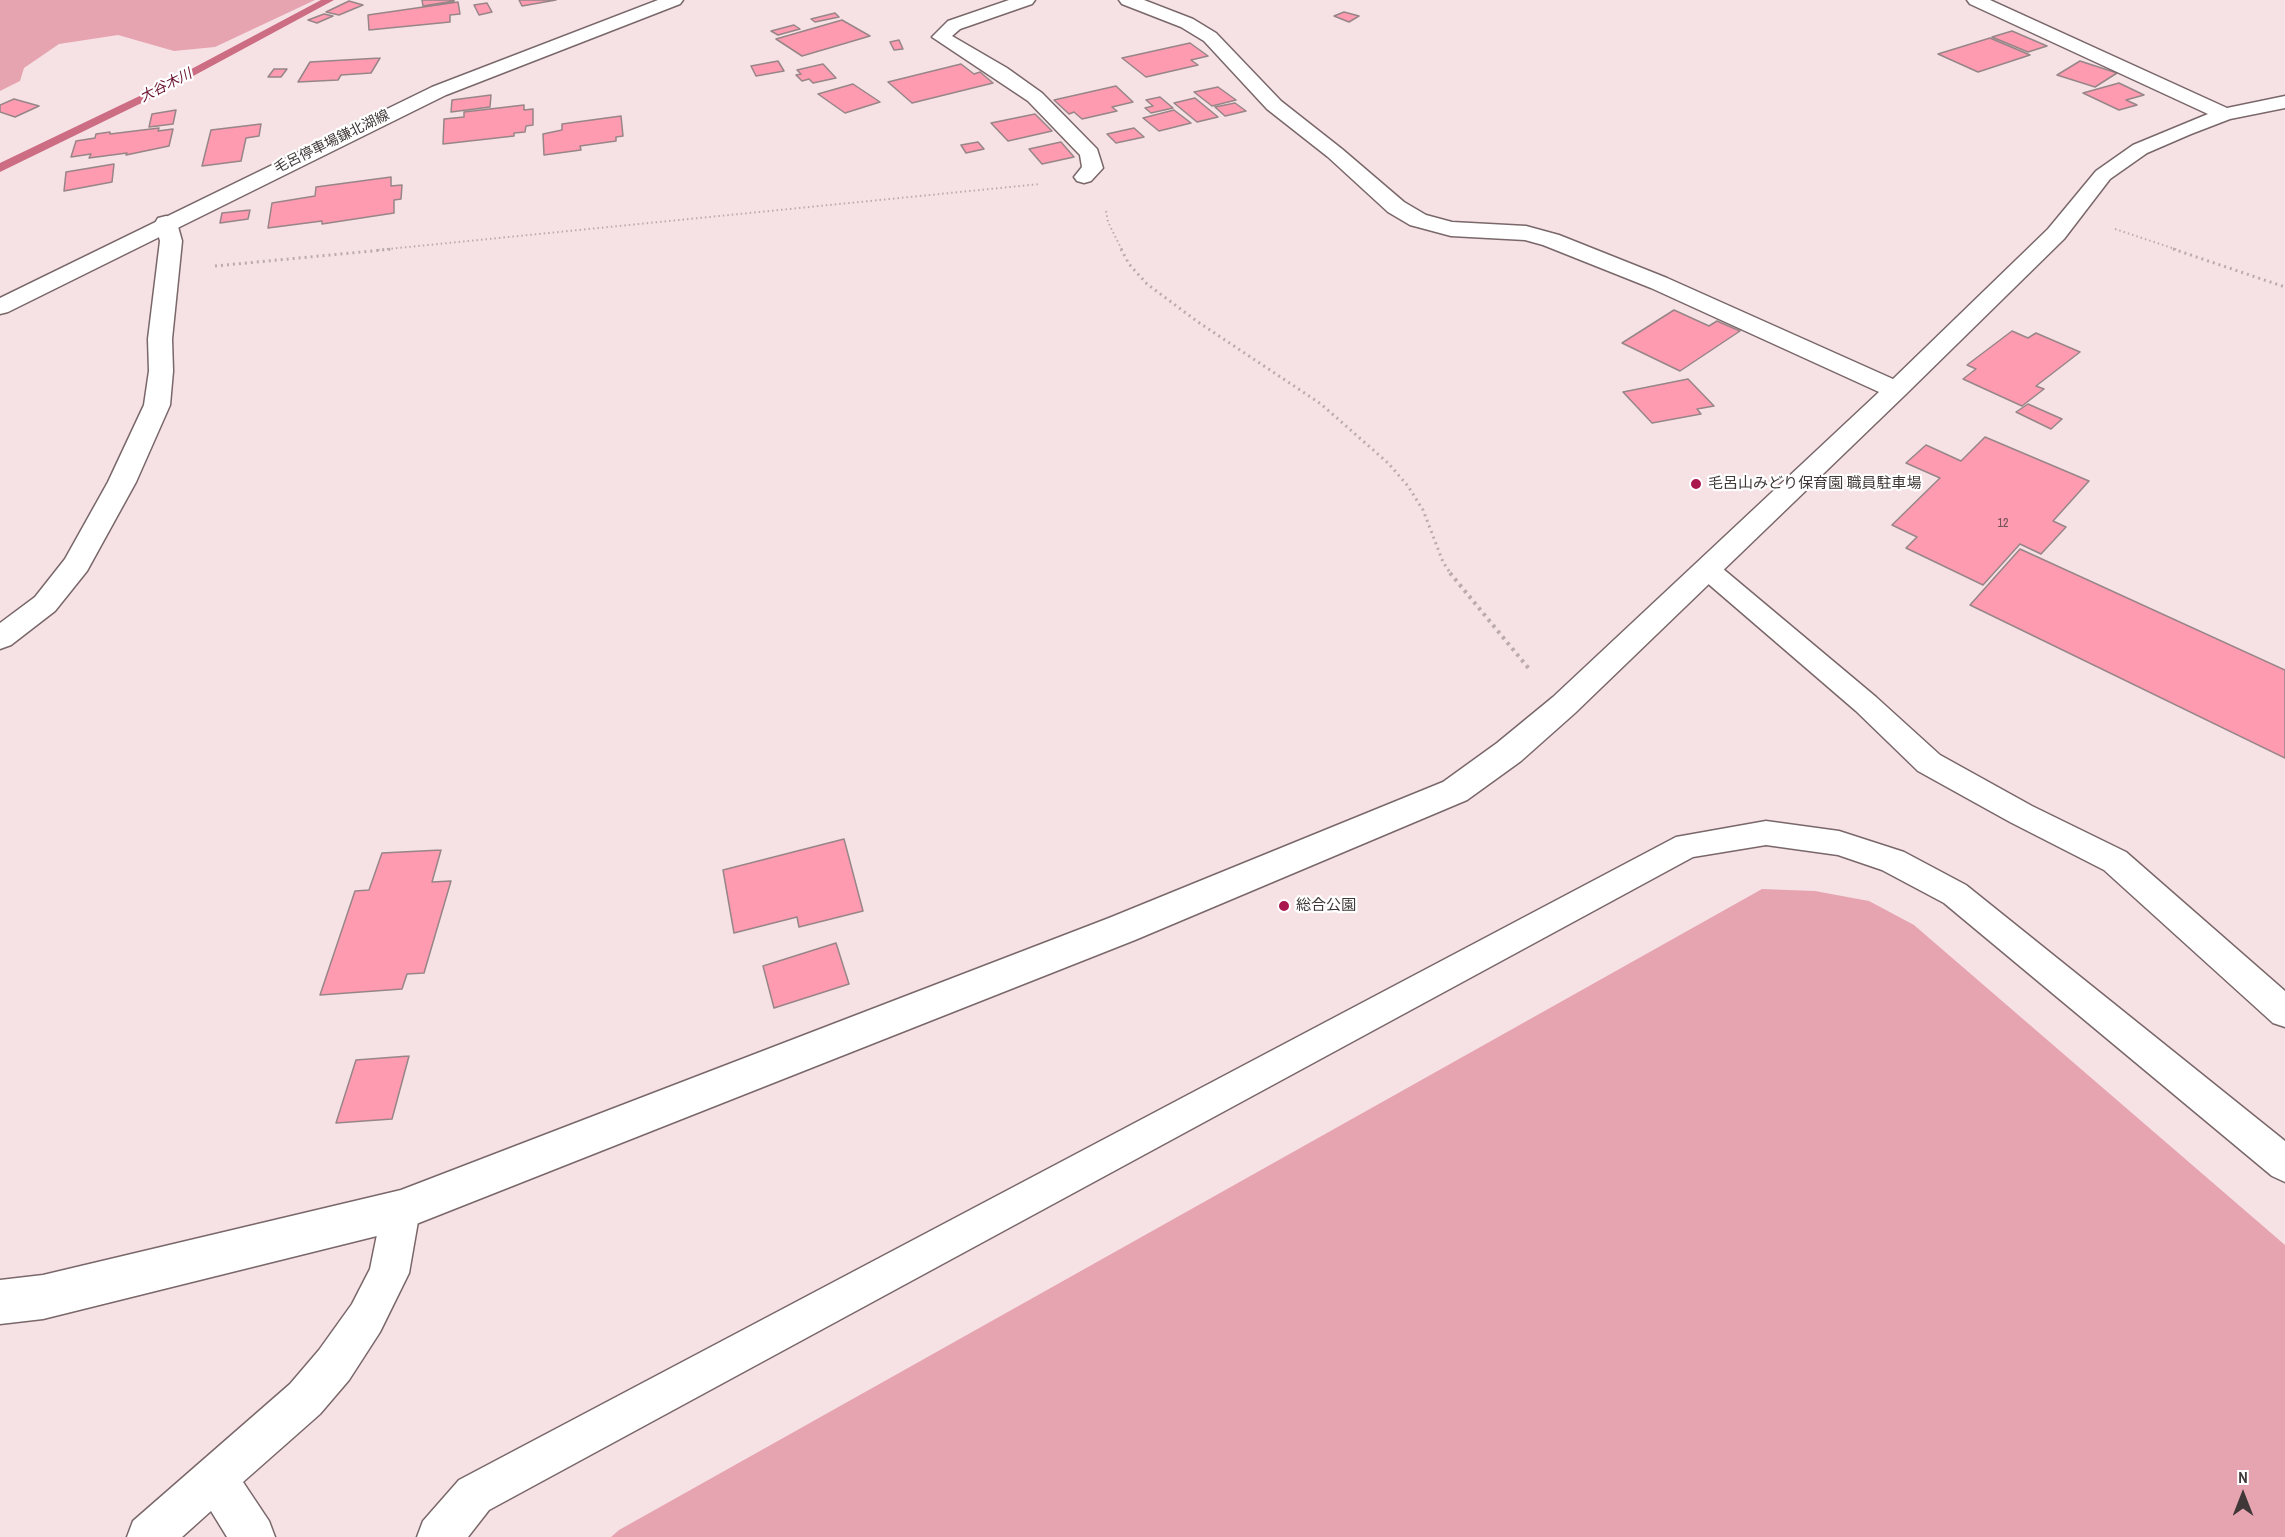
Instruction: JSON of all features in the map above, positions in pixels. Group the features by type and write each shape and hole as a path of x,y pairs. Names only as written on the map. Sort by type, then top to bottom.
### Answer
{"street":[{"path":"1026,0 954,25 941,37 1000,72 1042,105 1090,153 1093,168 1084,177"},
{"path":"1128,0 1187,23 1210,38 1274,105 1335,153 1396,207 1418,220 1451,229 1526,233 1551,240 1659,283 1896,390"},
{"path":"1976,0 2225,114"},
{"name":"毛呂停車場鎌北湖線","path":"0,306 166,223 439,92 664,2"},
{"path":"0,1302 43,1297 401,1210 1122,929 1455,791 1509,752 1564,705 1896,390 2073,215 2103,175 2140,148 2225,114 2285,102"},
{"path":"0,639 45,604 78,564 122,482 157,405 161,372 160,339 171,241 166,223"}],"lane":[{"path":"1707,569 1866,704 1929,763 2021,814 2115,861 2285,1011"},
{"path":"439,1537 474,1495 1687,846 1766,832 1839,843 1893,861 1955,894 2285,1164"},
{"path":"149,1537 304,1399 334,1365 366,1318 389,1273 401,1210"},
{"path":"215,1478 253,1537"}],"path":[{"path":"169,273 458,241 695,220 994,189 1084,177 1096,189 1112,231 1129,264 1147,284 1198,322 1312,397 1388,463 1408,486 1423,510 1443,562 1457,584 1512,651 1564,705"},
{"path":"2073,215 2285,288"}],"shaded area":[{"path":"0,0 315,0 215,47 174,51 118,35 59,44 24,68 20,81 0,91"},
{"path":"1762,889 1815,891 1869,901 1914,925 2285,1245 2285,1537 611,1537 619,1530"}],"building":[{"path":"422,0 454,0 454,1 423,6"},
{"path":"519,0 556,0 522,6"},
{"path":"349,1 363,5 339,15 326,12"},
{"path":"458,2 460,14 450,15 450,22 369,30 368,15"},
{"path":"487,3 492,12 479,15 474,5"},
{"path":"1344,12 1359,16 1349,22 1334,16"},
{"path":"835,13 839,17 815,22 811,19"},
{"path":"324,14 333,16 317,23 308,20"},
{"path":"842,20 870,36 802,56 776,39"},
{"path":"794,25 800,29 778,35 771,31"},
{"path":"2012,31 2047,46 2028,52 1992,37"},
{"path":"1990,38 2030,55 1978,72 1938,54"},
{"path":"899,40 903,49 894,50 890,42"},
{"path":"1190,43 1208,56 1191,60 1198,65 1146,77 1122,58"},
{"path":"380,58 371,73 341,75 338,80 298,82 310,62"},
{"path":"778,61 784,71 756,76 751,66"},
{"path":"2080,61 2117,73 2095,87 2057,75"},
{"path":"823,64 836,78 813,83 809,79 802,81 796,75 801,74 797,70"},
{"path":"961,64 974,74 980,72 993,83 912,103 888,82"},
{"path":"274,69 287,69 281,77 268,77"},
{"path":"2119,83 2144,95 2126,100 2137,105 2119,110 2083,93"},
{"path":"853,84 880,102 845,113 818,94"},
{"path":"1116,86 1133,102 1112,107 1117,111 1082,119 1074,112 1069,114 1054,100"},
{"path":"1218,87 1236,100 1212,106 1194,92"},
{"path":"491,95 490,107 451,112 452,100"},
{"path":"1160,97 1173,108 1151,113 1145,108 1153,106 1146,100"},
{"path":"1195,98 1218,117 1197,122 1174,103"},
{"path":"14,99 39,106 15,117 0,112 0,105"},
{"path":"1235,103 1246,111 1225,116 1215,107"},
{"path":"524,105 524,110 533,109 533,125 526,126 525,132 514,133 514,136 443,144 444,119 464,117 464,112"},
{"path":"176,110 173,124 149,127 152,114"},
{"path":"1174,110 1191,123 1159,131 1143,118"},
{"path":"1035,114 1052,131 1008,141 991,123"},
{"path":"621,116 623,136 616,137 616,141 580,146 581,150 544,155 543,134 562,130 562,124"},
{"path":"261,124 259,136 246,138 241,161 202,166 211,130"},
{"path":"159,128 158,131 173,129 169,146 126,155 127,153 89,158 91,154 71,157 76,141 95,138 96,134"},
{"path":"1134,128 1144,137 1116,143 1107,134"},
{"path":"978,142 984,149 966,153 961,145"},
{"path":"1061,142 1074,157 1042,164 1029,149"},
{"path":"114,164 112,182 64,191 66,172"},
{"path":"391,177 391,186 402,185 401,199 394,200 394,213 322,224 322,221 268,228 272,203 315,196 316,187"},
{"path":"250,210 248,219 220,223 222,213"},
{"path":"1674,310 1709,326 1717,321 1740,331 1680,371 1622,343"},
{"path":"2012,331 2028,338 2036,333 2080,352 2036,386 2044,389 2022,406 1963,379 1976,369 1967,365"},
{"path":"1688,379 1714,406 1697,409 1701,414 1652,423 1623,392"},
{"path":"2028,404 2062,419 2051,429 2016,412"},
{"path":"1985,437 2089,481 2053,521 2066,527 2041,554 2020,544 1983,585 1906,548 1917,537 1892,525 1940,478 1906,463 1926,445 1961,461"},
{"path":"2020,549 2285,670 2285,758 1970,605"},
{"path":"844,839 863,911 799,927 797,917 734,933 723,870"},
{"path":"441,850 432,882 451,881 424,973 407,974 402,989 320,995 355,891 369,890 382,853"},
{"path":"836,943 849,984 774,1008 763,966"},
{"path":"409,1056 392,1119 336,1123 356,1060"}],"waterway":[{"name":"大谷木川","path":"0,168 154,93 295,16 329,0"}],"place":[{"name":"毛呂山みどり保育園 職員駐車場","path":"1696,484"},
{"name":"総合公園","path":"1284,906"}]}
